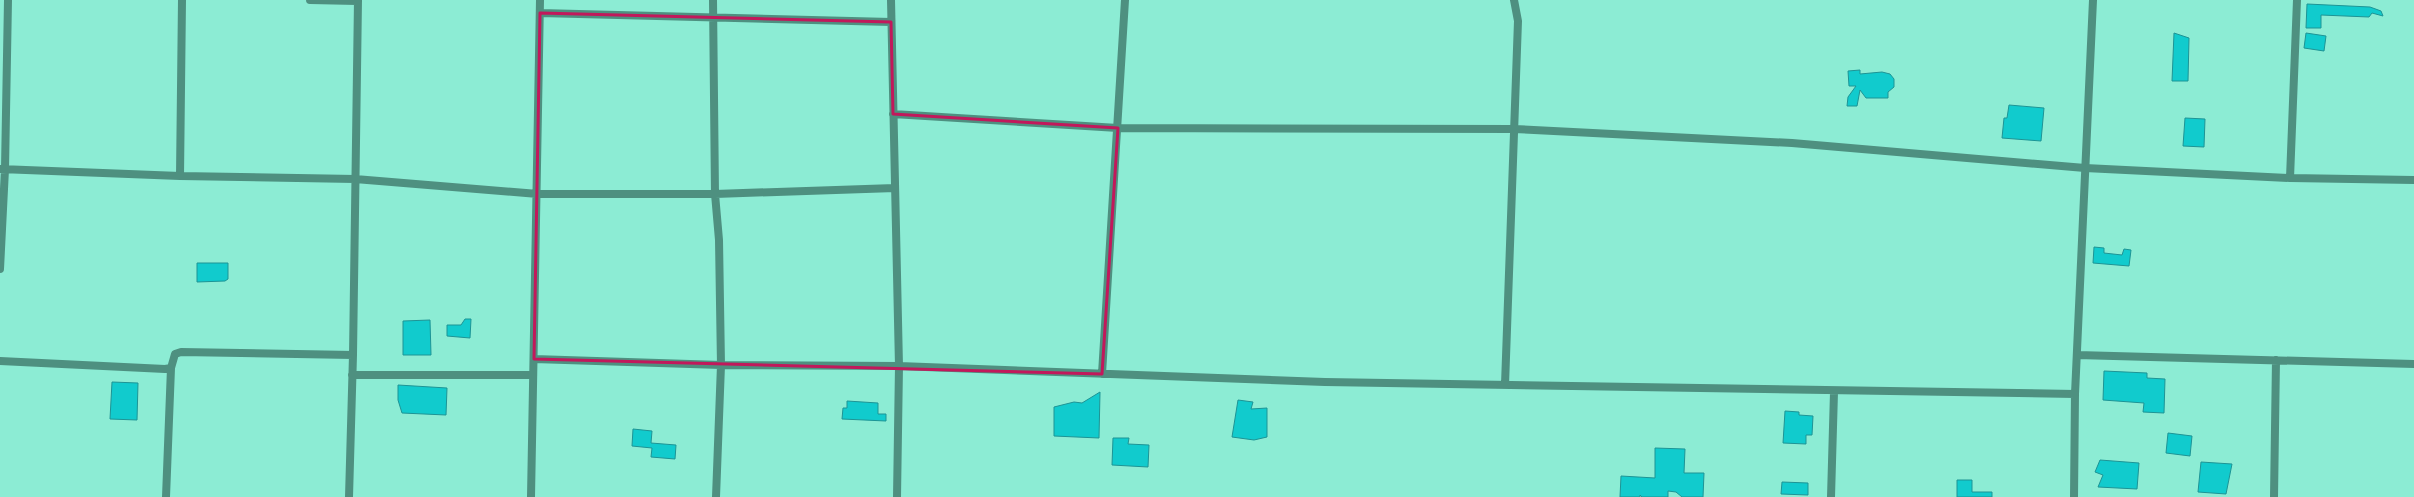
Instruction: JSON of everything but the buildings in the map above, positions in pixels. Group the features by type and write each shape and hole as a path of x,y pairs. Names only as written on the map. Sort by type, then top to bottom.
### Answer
{"street":[{"path":"0,269 8,0"},
{"path":"180,176 182,0"},
{"path":"310,0 358,1 353,356 349,497"},
{"path":"531,497 532,375 534,359 538,194 540,0"},
{"path":"713,0 714,194 719,240 721,365 716,497"},
{"path":"892,0 891,22 899,366 897,497"},
{"path":"1102,374 1125,0"},
{"path":"1505,385 1518,21 1514,0"},
{"path":"2074,497 2075,394 2078,355 2093,0"},
{"path":"2290,178 2297,0"},
{"path":"540,13 891,22"},
{"path":"893,114 1118,128 1514,129 1792,144 2085,168 2290,178 2414,180"},
{"path":"3,169 180,176 355,179 538,194 714,194 895,188"},
{"path":"166,497 171,368 172,359 175,354 181,352 353,356"},
{"path":"2078,355 2414,364"},
{"path":"534,359 721,365 899,366 1318,381 1834,392 2075,394"},
{"path":"0,360 171,368"},
{"path":"2274,497 2276,360"},
{"path":"352,375 532,375"},
{"path":"1831,497 1834,392"}],"highlighted area":[{"path":"540,13 891,22 893,114 1118,128 1102,374 534,359"}]}
